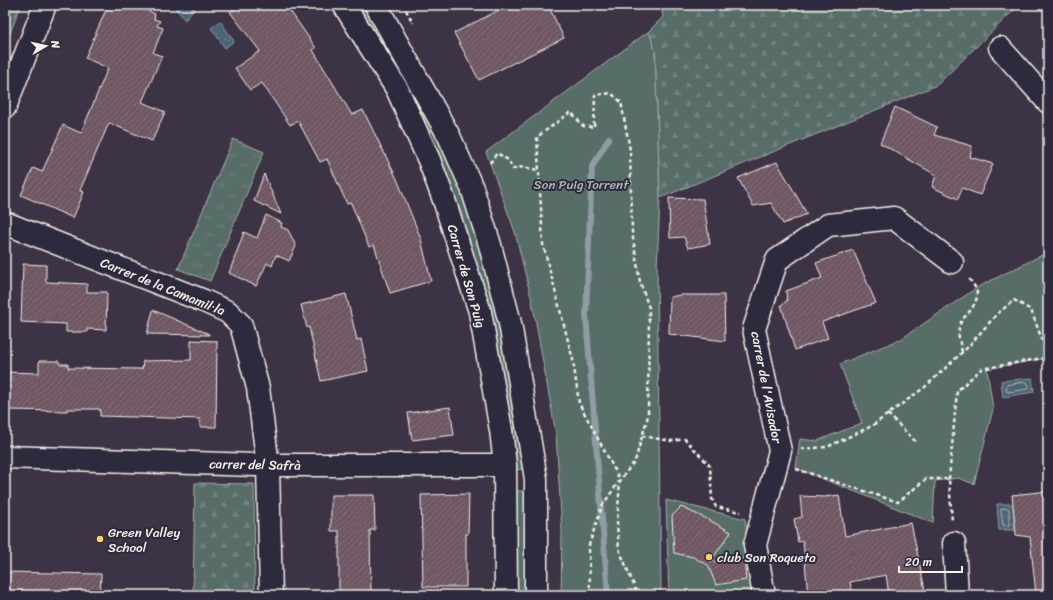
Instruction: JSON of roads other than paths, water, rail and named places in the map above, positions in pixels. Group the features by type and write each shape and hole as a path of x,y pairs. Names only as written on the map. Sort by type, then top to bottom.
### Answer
{"street":[{"path":"5,107 45,5"},
{"name":"Carrer de Son Puig","path":"344,5 397,89 429,160 444,200 480,312 501,430 505,465 506,595"},
{"path":"376,5 449,136 472,188 490,245 510,323 536,479 536,595"},
{"path":"1000,48 1048,102"},
{"name":"carrer de l'Avisador","path":"764,595 756,545 779,457 754,329 777,260 828,225 894,218 952,262"},
{"name":"Carrer de la Camamil·la","path":"5,223 228,312 241,325 258,388 268,466 271,595"},
{"name":"carrer del Safrà","path":"5,458 268,466 505,465"},
{"path":"954,543 957,595"}],"water":[{"path":"173,5 191,5 195,9 185,20"},
{"path":"220,21 234,41 225,48 211,28"},
{"path":"1032,378 1034,392 1003,397 1001,381"},
{"path":"997,504 1013,504 1015,530 999,530"}],"waterway":[{"path":"608,595 586,315 592,167 609,138"}],"place":[{"name":"Green Valley School","path":"100,539"},
{"name":"club Son Roqueta","path":"709,557"}],"park label":[{"name":"Son Puig Torrent","path":"581,184"}]}
